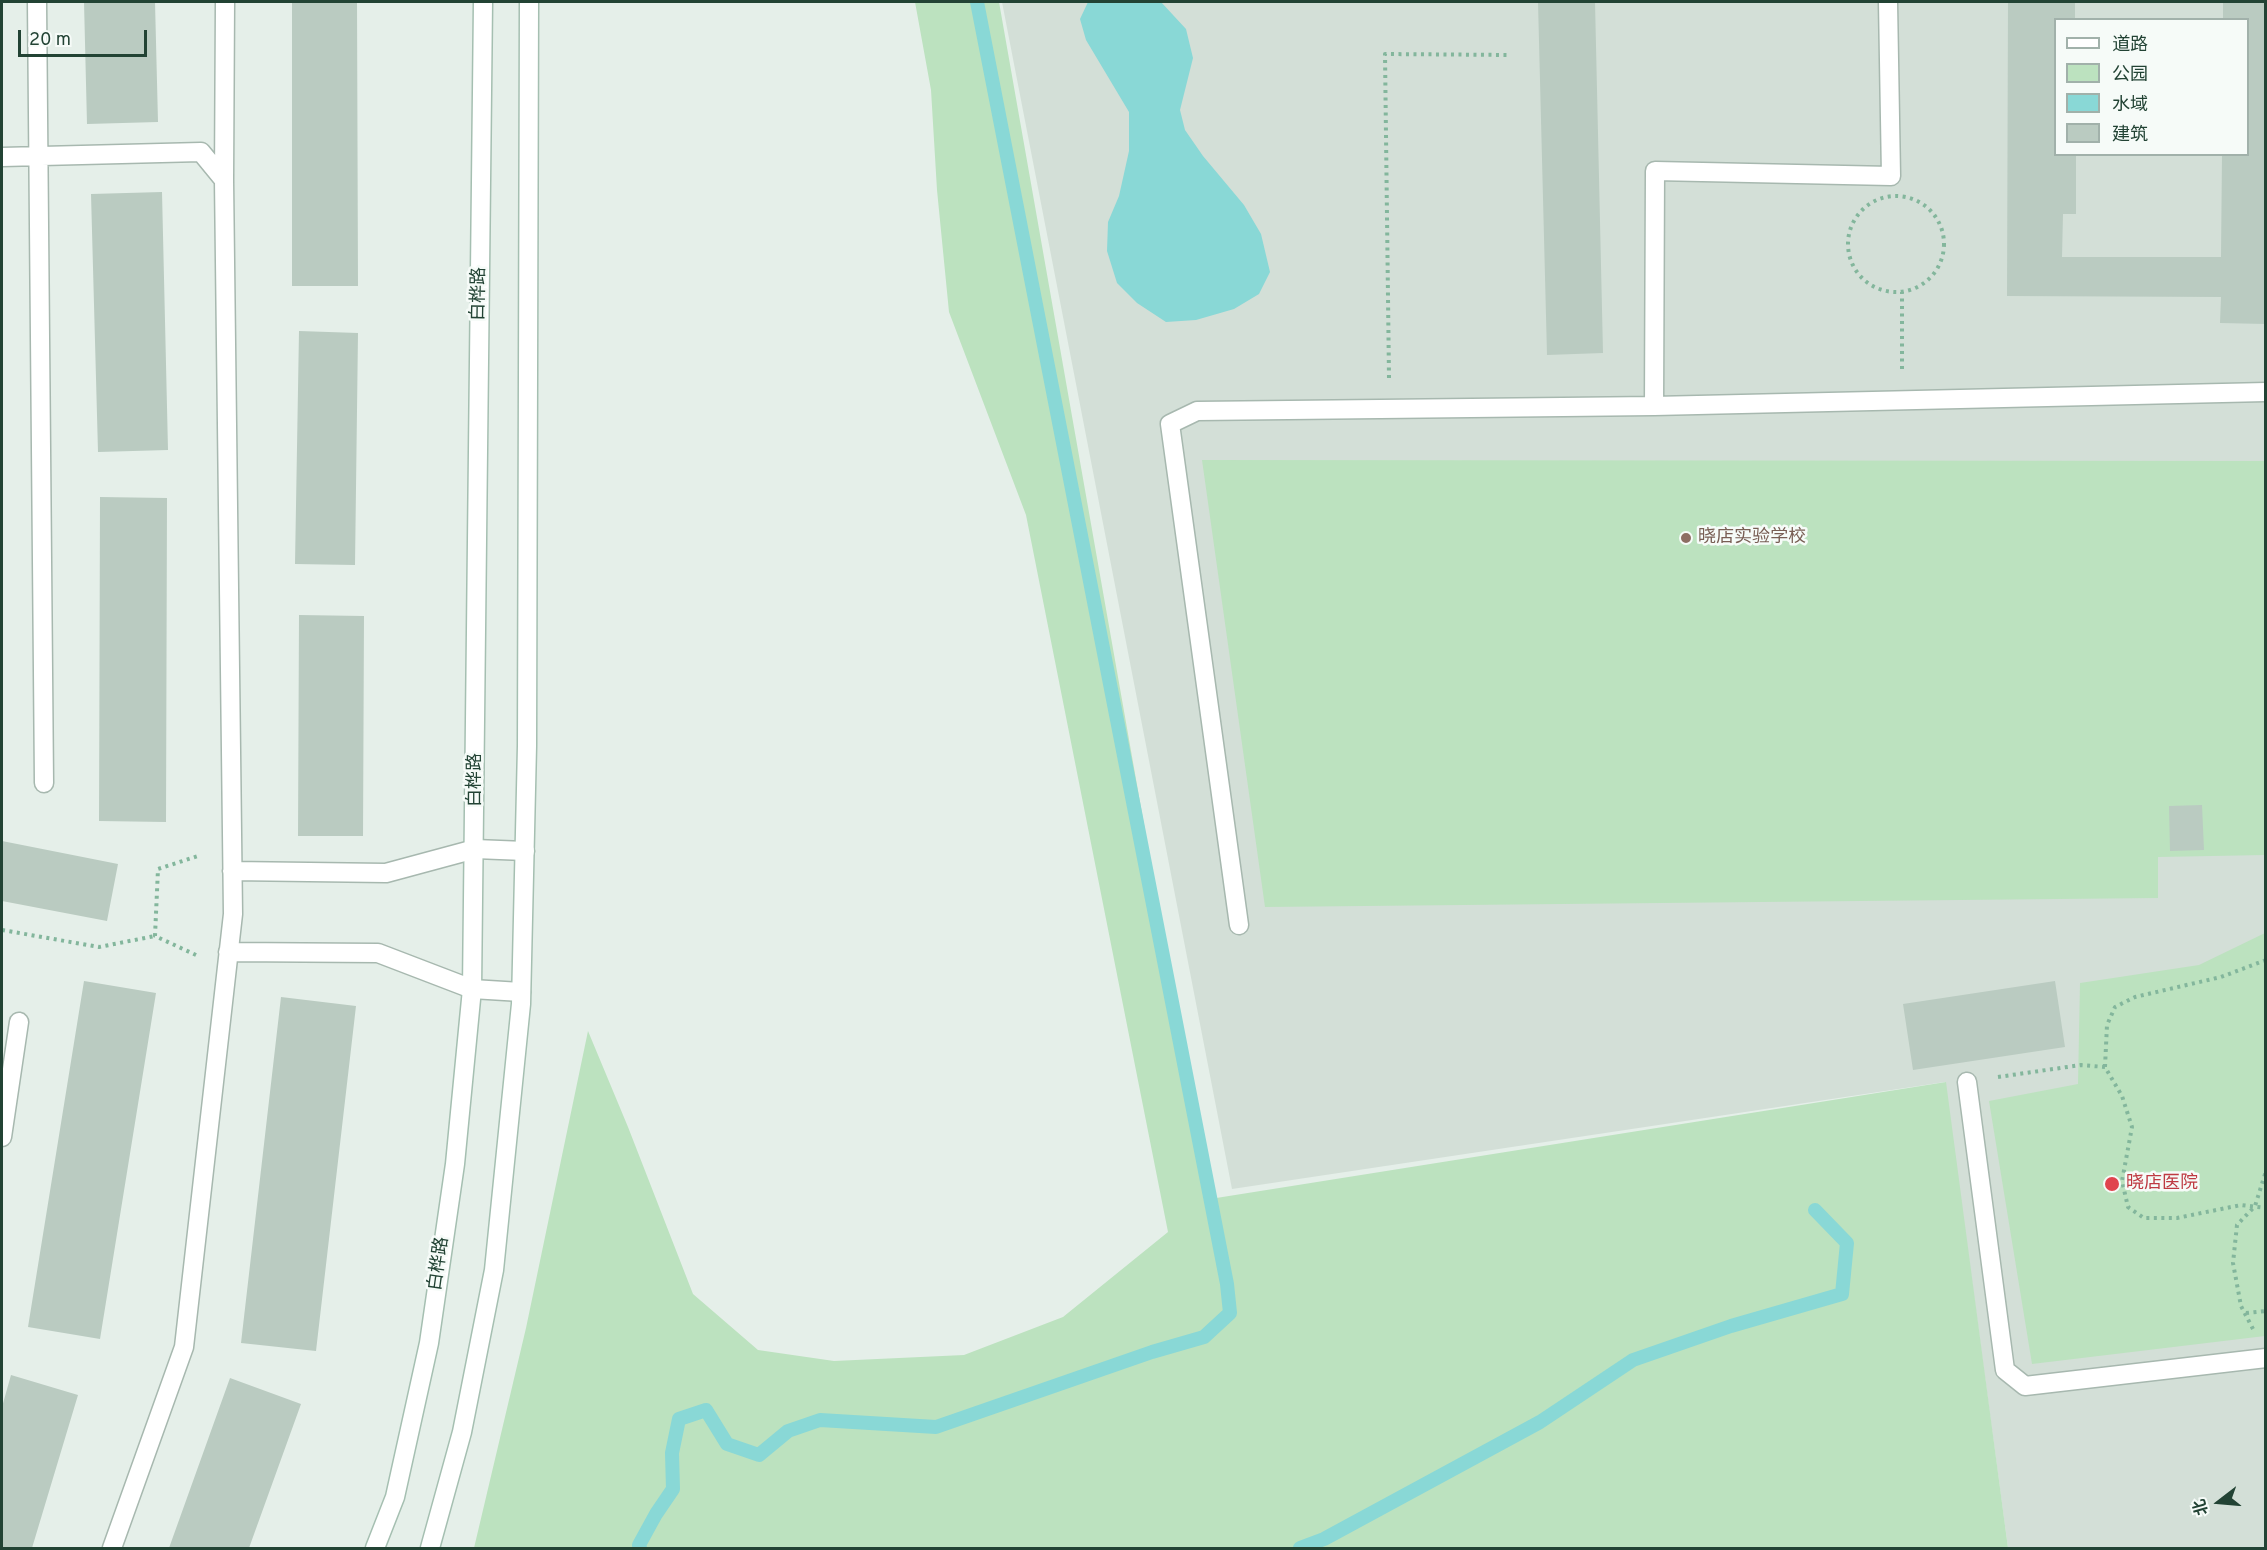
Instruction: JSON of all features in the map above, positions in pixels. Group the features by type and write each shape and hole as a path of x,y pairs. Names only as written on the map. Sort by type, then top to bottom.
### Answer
{"street":[{"path":"37,2 44,783"},
{"path":"112,1548 184,1347 233,914 224,180 225,2"},
{"name":"白桦路","path":"375,1548 395,1497 429,1342 455,1164 472,989 483,2"},
{"path":"430,1548 462,1432 494,1270 521,992 527,746 529,2"},
{"path":"1654,406 1655,171 1891,176 1888,2"},
{"path":"2,157 201,152 224,180"},
{"path":"1239,926 1170,424 1197,411 1654,406 2265,392"},
{"path":"232,871 386,873 475,849 525,851"},
{"path":"227,961 378,953 472,989 521,992"},
{"path":"2,1137 19,1022"},
{"path":"1967,1082 2005,1370 2025,1386 2265,1358"}],"path":[{"path":"1389,409 1385,54 1509,55"},
{"path":"1895,195 1911,197 1924,204 1942,230 1944,246 1940,263 1931,277 1918,287 1902,292 1885,291 1870,285 1858,274 1850,259 1847,244 1849,229 1856,216 1867,204 1895,195"},
{"path":"1902,292 1902,401"},
{"path":"155,936 158,869 232,844"},
{"path":"2,930 99,947 155,936 227,961"},
{"path":"2265,960 2221,977 2135,997 2115,1007 2107,1025 2105,1067 2122,1096 2132,1127 2122,1181 2128,1207 2144,1218 2177,1218 2241,1205 2265,1208"},
{"path":"1967,1082 2081,1065 2105,1067"},
{"path":"2256,1333 2241,1306 2233,1263 2237,1225 2255,1206 2265,1171"},
{"path":"2246,1313 2265,1311"}],"shaded area":[{"name":"晓店实验学校","path":"1002,2 2265,2 2265,1548 2008,1548 1945,1082 1232,1189"}],"green space":[{"path":"915,2 999,2 1210,1199 1946,1082 2008,1548 474,1548 526,1328 588,1031 693,1294 758,1350 834,1361 964,1355 1063,1317 1168,1232 1026,515 949,312 937,190 931,90"},
{"path":"1202,460 2265,461 2265,855 2158,857 2158,898 1265,907"},
{"path":"2265,933 2265,1336 2032,1364 1989,1101 2078,1084 2080,983 2199,965"}],"water":[{"path":"1088,2 1161,2 1186,29 1193,58 1180,110 1185,130 1203,156 1244,205 1261,234 1270,272 1259,294 1234,309 1196,320 1166,322 1137,303 1117,283 1107,251 1108,222 1119,196 1129,151 1129,112 1086,40 1080,19"}],"building":[{"path":"84,2 155,2 158,122 87,124"},
{"path":"292,2 357,2 358,286 292,286"},
{"path":"1538,2 1595,2 1603,353 1547,355"},
{"path":"2008,2 2075,2 2075,18 2054,18 2054,156 2076,156 2076,214 2063,214 2062,257 2221,257 2222,156 2249,156 2249,18 2223,18 2223,2 2266,2 2266,324 2220,323 2221,297 2007,296"},
{"path":"162,192 168,450 98,452 91,194"},
{"path":"299,331 358,333 355,565 295,564"},
{"path":"100,497 167,498 166,822 99,821"},
{"path":"299,615 364,616 363,836 298,836"},
{"path":"2202,805 2204,850 2170,851 2169,806"},
{"path":"2,841 118,864 107,921 2,901"},
{"path":"84,981 156,993 100,1339 28,1327"},
{"path":"2055,981 2065,1047 1913,1070 1903,1004"},
{"path":"281,997 356,1006 316,1351 241,1343"},
{"path":"11,1375 78,1395 32,1548 2,1548 2,1407"},
{"path":"230,1378 301,1404 249,1548 169,1548"}],"waterway":[{"path":"640,1548 639,1545 656,1514 673,1489 672,1453 679,1419 706,1410 727,1444 759,1455 788,1431 820,1420 936,1427 1152,1352 1204,1337 1230,1313 1227,1284 977,2"},
{"path":"1300,1548 1324,1539 1540,1422 1633,1360 1731,1326 1842,1294 1847,1243 1815,1210"}],"place":[{"name":"晓店实验学校","path":"1686,538"},
{"name":"晓店医院","path":"2112,1184"}]}
